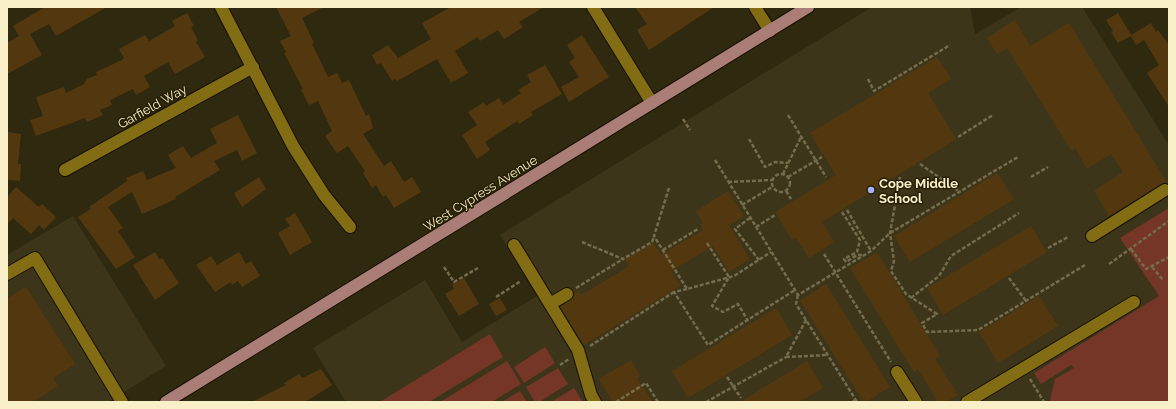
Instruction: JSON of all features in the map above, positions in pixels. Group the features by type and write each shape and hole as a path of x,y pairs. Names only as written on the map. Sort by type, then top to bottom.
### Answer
{"main road":[{"name":"West Cypress Avenue","path":"166,402 808,7"}],"street":[{"path":"221,7 293,146 324,195 350,227"},
{"path":"593,7 652,103"},
{"path":"755,7 770,31"},
{"name":"Garfield Way","path":"65,170 253,67"},
{"path":"1092,236 1165,190"},
{"path":"514,245 579,353 591,395 595,402"},
{"path":"7,274 35,258 122,402"},
{"path":"550,304 567,294"},
{"path":"967,402 1134,302"},
{"path":"896,372 916,402"}],"path":[{"path":"868,79 874,91 950,45"},
{"path":"788,115 826,177"},
{"path":"958,137 993,115"},
{"path":"683,119 690,130"},
{"path":"783,174 801,136"},
{"path":"749,140 765,167 775,162 788,163"},
{"path":"788,178 822,157"},
{"path":"798,295 871,251 890,233 1018,157"},
{"path":"715,160 798,295 796,304 857,401 852,402"},
{"path":"920,164 960,192"},
{"path":"1031,177 1048,167"},
{"path":"783,174 788,178 789,186 786,190"},
{"path":"772,187 772,180 775,176 783,174"},
{"path":"900,177 890,233 894,261 891,270 906,294 938,314 922,323 927,332 978,330 1085,265"},
{"path":"728,182 772,180"},
{"path":"742,205 772,187"},
{"path":"772,187 777,191 786,190"},
{"path":"567,294 652,242 669,188"},
{"path":"786,190 791,199"},
{"path":"848,210 871,251"},
{"path":"842,212 860,240 857,252 844,259 846,262 857,255 864,255"},
{"path":"911,298 939,276 951,256 1018,213"},
{"path":"756,227 775,215"},
{"path":"750,218 735,229 759,260"},
{"path":"1109,264 1169,221"},
{"path":"663,250 698,229"},
{"path":"654,236 687,289"},
{"path":"1048,248 1068,237"},
{"path":"582,242 623,259"},
{"path":"707,243 729,277"},
{"path":"1131,249 1146,270 1169,257"},
{"path":"579,353 674,292 729,277 771,252"},
{"path":"824,254 896,372"},
{"path":"444,267 454,282 478,268"},
{"path":"1152,267 1163,280"},
{"path":"729,277 712,306 723,312 738,304 748,321"},
{"path":"1009,278 1026,301"},
{"path":"496,297 521,281"},
{"path":"674,292 708,346 795,290"},
{"path":"786,357 806,320"},
{"path":"706,402 786,357 828,355"},
{"path":"560,365 568,360"},
{"path":"1024,368 1044,402"},
{"path":"727,377 741,398"},
{"path":"616,402 646,383 658,402"}],"shaded area":[{"name":"Cope Middle School","path":"872,7 970,7 975,34 1021,7 1082,7 1169,145 1169,402 346,402 313,348 425,280 462,342 537,296 500,235"},
{"path":"1169,208 1169,402 1051,402 1050,400 1055,379 1074,368 1071,365 1041,384 1034,373 1159,296 1120,238"},
{"path":"73,216 166,366 108,402 7,402 7,255"},
{"path":"490,334 503,357 429,402 380,402"},
{"path":"545,347 555,363 524,383 514,367"},
{"path":"507,361 521,384 492,402 440,402"},
{"path":"558,368 568,384 539,402 535,402 526,387"},
{"path":"574,388 583,402 551,402"},
{"path":"520,391 527,402 502,402"}],"building":[{"path":"45,7 107,7 56,36 49,24 30,34 42,55 7,74 7,43 19,36 13,26"},
{"path":"276,7 324,7 302,18 314,43 312,44 328,77 337,73 342,83 349,80 366,116 369,114 373,128 363,134 384,166 391,161 404,182 412,177 421,192 394,208 386,195 383,197 376,185 372,188 363,173 365,171 348,146 337,153 325,136 332,131 318,101 309,105 301,90 303,89 284,53 286,52 280,41 291,36"},
{"path":"451,7 544,7 519,22 523,27 504,39 498,30 480,41 477,37 455,51 468,73 451,83 437,59 397,81 395,79 392,81 381,63 377,65 372,55 388,45 398,58 431,39 422,23"},
{"path":"635,7 714,7 649,50 637,30 647,24"},
{"path":"187,13 194,26 191,27 198,40 196,42 205,57 175,74 168,62 144,76 150,87 136,95 133,89 110,100 112,105 100,110 103,115 87,122 85,118 36,136 30,120 43,116 36,97 64,87 66,93 84,84 87,79 97,75 96,72 124,58 119,49 145,35 149,41 175,26 172,21"},
{"path":"1118,13 1131,35 1151,23 1156,32 1158,30 1169,45 1169,107 1147,73 1159,65 1144,40 1136,45 1131,36 1118,43 1111,32 1113,31 1106,20"},
{"path":"1015,20 1030,46 1069,23 1166,181 1109,216 1094,191 1123,172 1111,154 1087,169 1075,148 1071,150 1007,48 997,54 987,38"},
{"path":"582,35 609,77 569,102 561,87 579,77 569,62 575,58 567,45"},
{"path":"937,57 951,79 928,93 956,139 822,222 834,242 809,258 796,238 792,240 775,212 836,175 810,133"},
{"path":"545,65 562,94 531,112 533,115 519,124 517,121 485,142 490,150 477,159 462,135 477,125 468,112 484,102 486,106 499,98 503,105 521,93 518,90 531,82 527,75"},
{"path":"238,115 257,153 242,161 237,150 214,161 220,170 175,197 176,199 142,214 132,192 108,207 123,228 118,231 135,257 116,269 78,217 91,209 89,207 127,181 126,178 143,171 147,180 176,168 168,155 183,146 191,158 217,143 210,129"},
{"path":"7,132 21,134 18,164 21,164 20,181 7,180"},
{"path":"997,173 1014,199 910,262 894,236"},
{"path":"259,177 266,189 242,207 234,193"},
{"path":"16,187 39,207 42,204 56,217 44,230 39,225 31,234 13,218 7,224 7,197"},
{"path":"728,191 744,216 729,225 750,259 729,272 713,246 671,271 680,286 584,345 560,307 571,300 574,294 580,291 582,295 629,266 625,259 653,242 661,255 703,230 700,225 703,223 696,211"},
{"path":"295,213 312,242 290,255 278,233 290,226 285,219"},
{"path":"1031,226 1047,252 943,315 927,288"},
{"path":"155,252 159,259 162,258 179,283 155,300 133,265"},
{"path":"239,252 246,264 251,261 260,276 242,287 238,281 232,285 231,282 215,292 196,265 211,256 217,265"},
{"path":"877,252 940,356 935,359 958,395 946,402 938,402 918,369 914,372 850,268"},
{"path":"464,278 479,304 459,316 445,294 454,289 452,285"},
{"path":"826,284 890,387 866,402 863,402 800,300"},
{"path":"26,287 75,364 53,378 58,386 32,402 7,402 7,299"},
{"path":"1039,296 1058,326 998,363 979,332"},
{"path":"500,298 507,310 496,316 489,304"},
{"path":"776,308 792,335 688,398 672,371"},
{"path":"631,360 640,376 637,378 653,402 613,402 599,379"},
{"path":"807,361 823,388 799,402 740,402"},
{"path":"321,369 332,385 305,402 252,402 286,385 284,383 299,374 302,378"}],"place":[{"name":"Cope Middle School","path":"871,190"}]}
